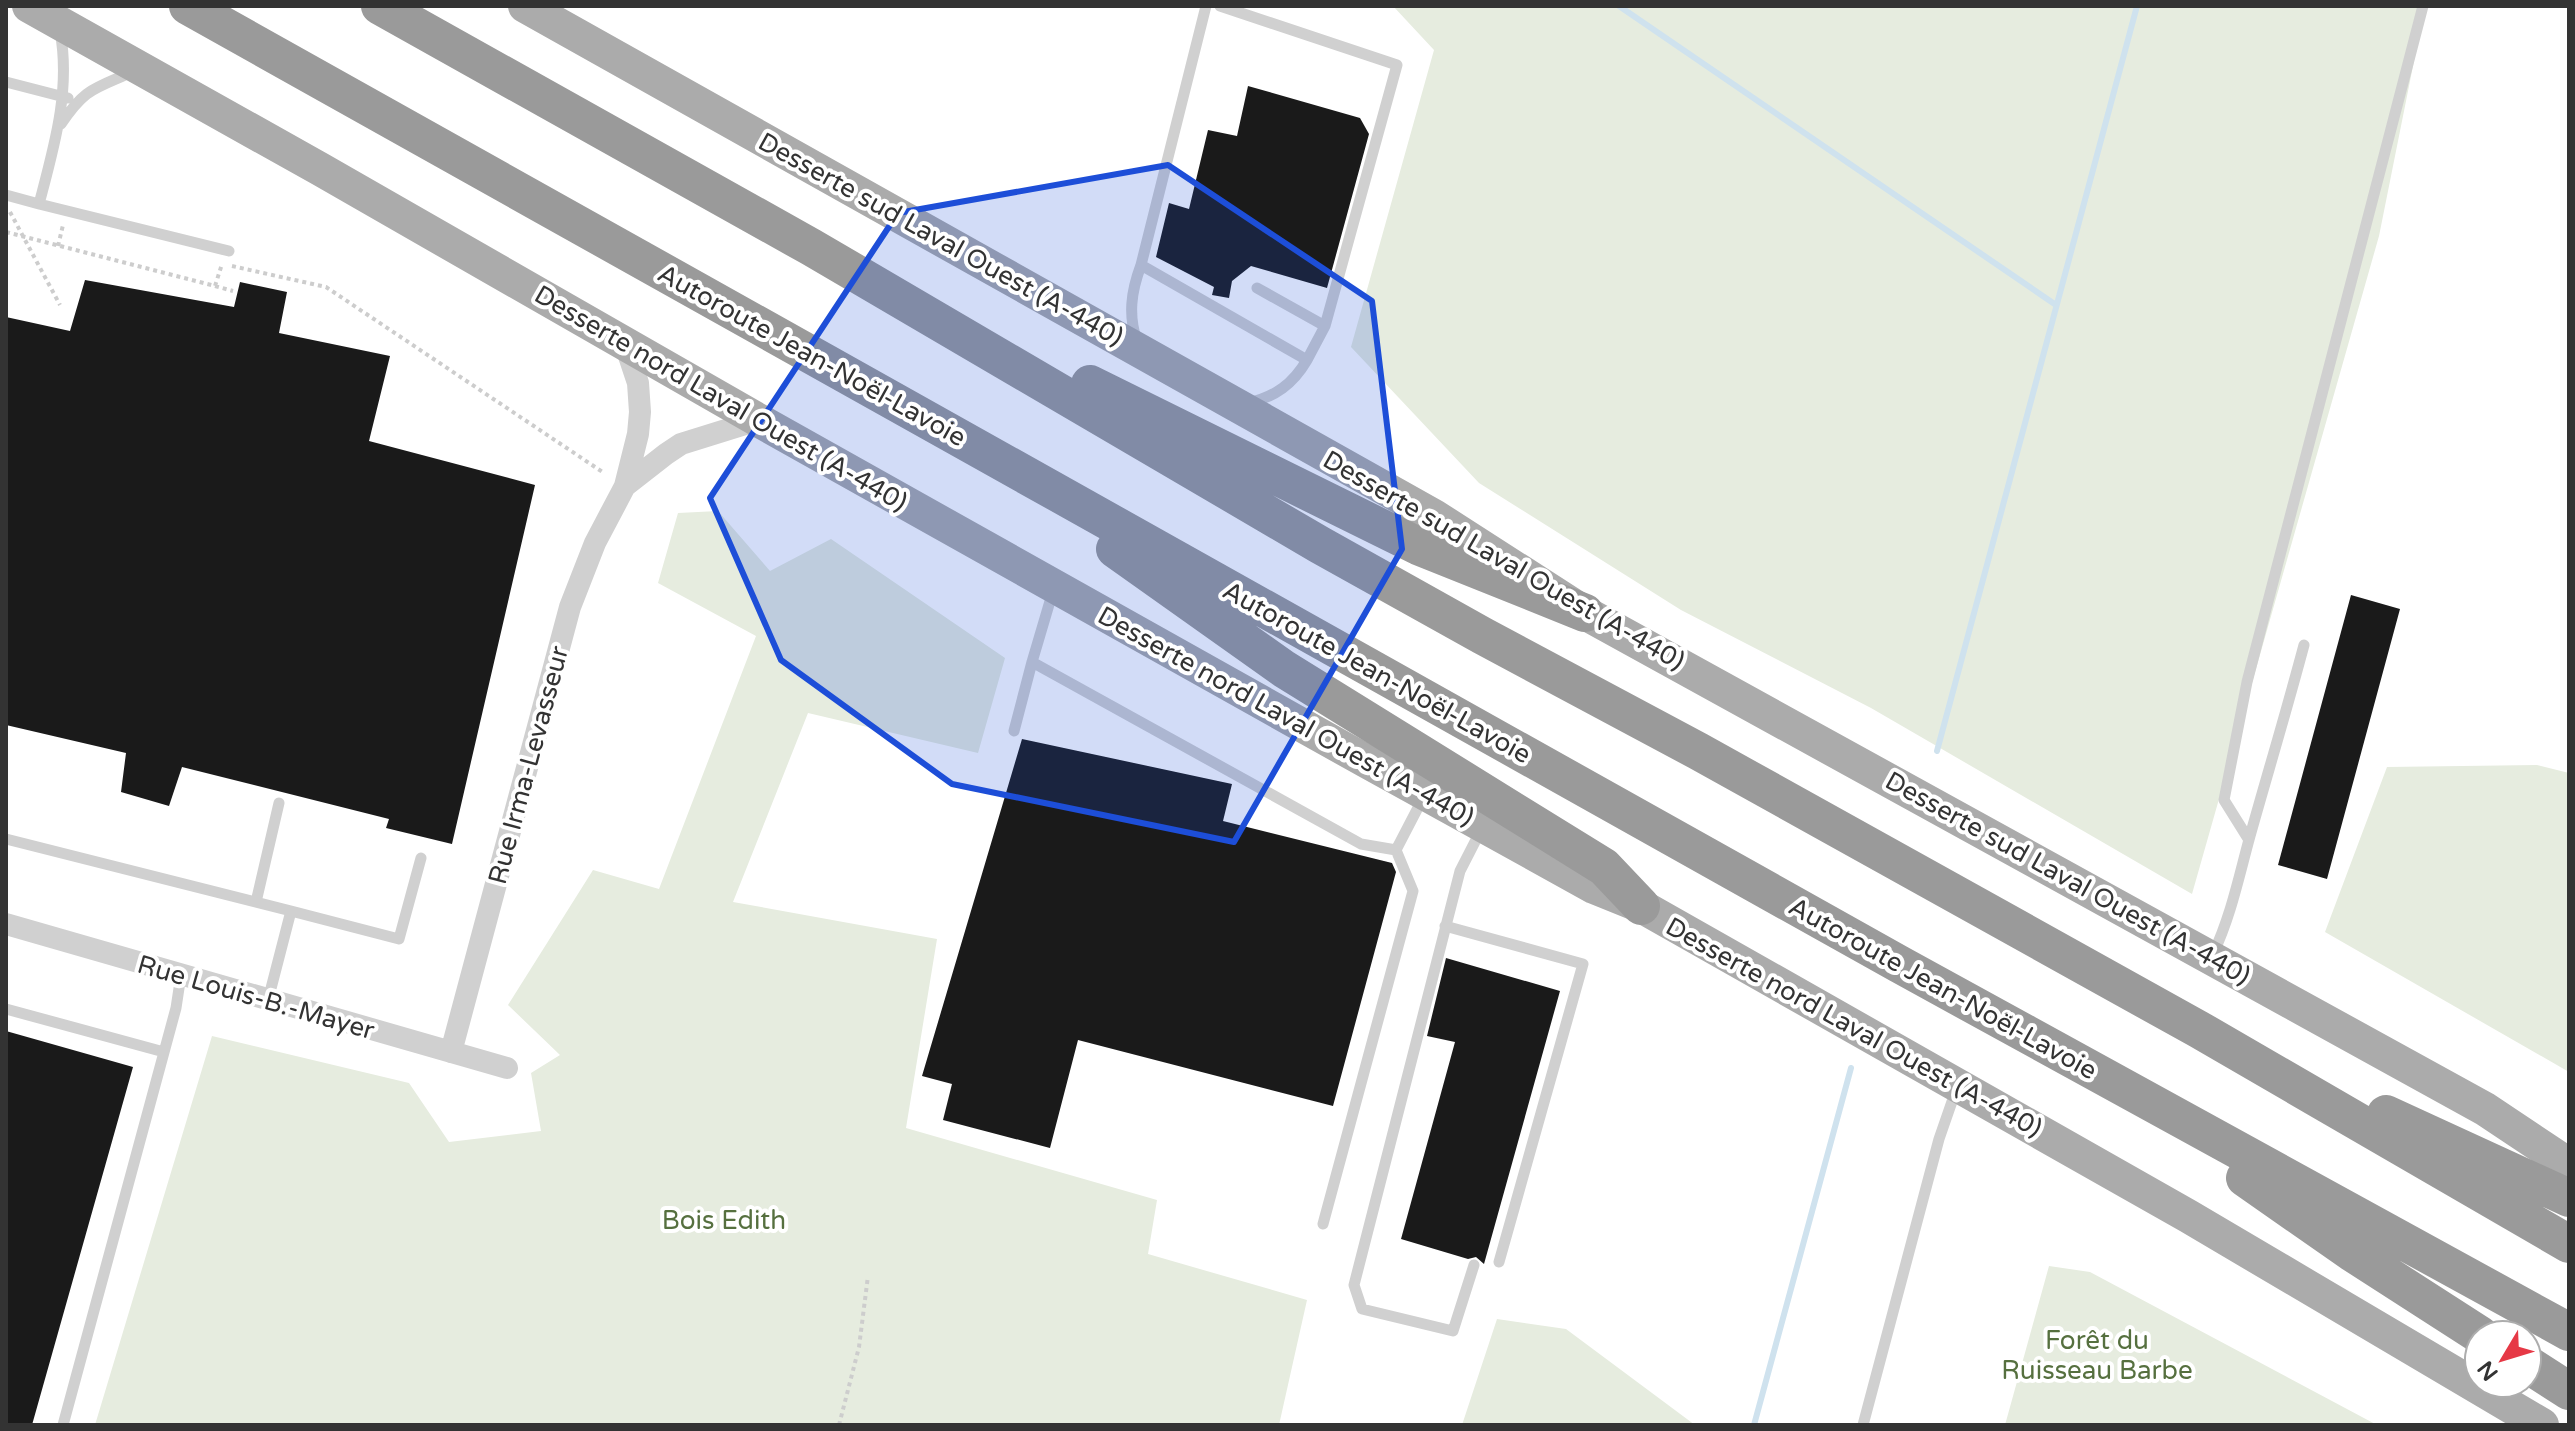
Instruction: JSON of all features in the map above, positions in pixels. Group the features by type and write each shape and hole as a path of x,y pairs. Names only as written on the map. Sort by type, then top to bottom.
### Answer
{"highway":[{"name":"Autoroute Jean-Noël-Lavoie","path":"188,6 2088,1069 2569,1332"},
{"path":"380,6 811,247 1320,545 1712,758 2198,1029 2569,1244"},
{"path":"811,247 1418,546 1585,613"},
{"path":"950,432 1284,669 1604,867 1641,906"},
{"path":"2198,1029 2569,1198"},
{"path":"2088,1069 2351,1252 2463,1324"},
{"path":"2543,1374 2569,1391"}],"main road":[{"name":"Desserte nord Laval Ouest (A-440)","path":"29,6 758,420 1426,794 1594,887 1641,906 2188,1216 2542,1425"},
{"name":"Desserte sud Laval Ouest (A-440)","path":"525,6 1434,516 1585,613 2485,1109"},
{"path":"2485,1109 2569,1145"},
{"path":"2485,1109 2569,1165"}],"street":[{"name":"Rue Irma-Levasseur","path":"451,1052 570,607 595,543 625,486 638,434 638,383 625,344"},
{"name":"Rue Irma-Levasseur","path":"625,486 681,444 758,420"},
{"name":"Rue Louis-B.-Mayer","path":"6,924 507,1068"}],"lane":[{"path":"1140,350 1131,314 1132,293 1206,6"},
{"path":"1220,6 1397,65 1325,326 1293,381 1258,400 1237,405"},
{"path":"2249,840 2224,800 2247,682 2423,6"},
{"path":"39,204 63,96 64,56 58,22"},
{"path":"58,128 76,102 99,86 141,68"},
{"path":"6,82 76,102"},
{"path":"6,195 229,251"},
{"path":"1141,265 1307,360"},
{"path":"1257,288 1325,326"},
{"path":"1014,731 1054,586"},
{"path":"2211,958 2238,888 2304,645"},
{"path":"1032,662 1361,844 1396,850"},
{"path":"1396,850 1426,794"},
{"path":"256,902 279,803"},
{"path":"1474,1265 1453,1331 1362,1309 1354,1285 1460,871 1484,826"},
{"path":"6,839 399,939 421,858"},
{"path":"1323,1224 1413,891 1396,850"},
{"path":"268,1000 291,911"},
{"path":"1445,926 1583,964 1499,1262"},
{"path":"63,1425 176,1008 181,975"},
{"path":"6,1009 164,1052"},
{"path":"1863,1425 1939,1139 1958,1086"}],"path":[{"path":"58,246 66,210"},
{"path":"11,215 60,305"},
{"path":"6,232 233,291"},
{"path":"215,286 222,264 326,287 604,473"},
{"path":"839,1425 859,1347 868,1276"}],"highlighted area":[{"path":"1168,165 1372,301 1402,549 1234,842 952,784 781,660 710,498 898,213"}],"green space":[{"path":"1393,6 2425,6 2379,236 2192,894 1871,708 1681,610 1479,483 1351,347 1434,50"},
{"name":"Bois Edith","path":"718,511 770,571 831,539 1005,658 978,753 808,713 733,902 937,939 906,1128 1157,1200 1148,1254 1307,1300 1279,1425 95,1425 212,1036 409,1083 449,1142 541,1131 531,1073 560,1055 508,1005 593,870 659,889 756,636 658,583 678,513"},
{"path":"2537,765 2569,773 2569,1072 2325,932 2387,767"},
{"name":"Forêt du Ruisseau Barbe","path":"2049,1266 2090,1272 2377,1425 2005,1425"},
{"path":"1497,1319 1566,1329 1695,1425 1462,1425"}],"building":[{"path":"1248,86 1360,118 1369,134 1327,288 1251,266 1232,281 1229,298 1212,295 1214,287 1156,257 1169,203 1189,209 1208,130 1237,136"},
{"path":"85,280 234,307 240,282 287,292 279,333 390,356 369,441 535,485 452,844 386,828 389,819 182,767 169,806 121,792 126,753 6,725 6,317 70,331"},
{"path":"2351,595 2400,609 2327,879 2278,865"},
{"path":"1022,739 1232,784 1223,821 1392,863 1396,872 1333,1106 1078,1040 1050,1148 943,1120 952,1084 922,1076"},
{"path":"1446,958 1560,991 1484,1264 1476,1257 1468,1259 1401,1239 1455,1042 1427,1036"},
{"path":"6,1031 133,1067 32,1425 6,1425"}],"waterway":[{"path":"1619,6 2056,305"},
{"path":"1937,751 2137,6"},
{"path":"1754,1425 1851,1068"}]}
